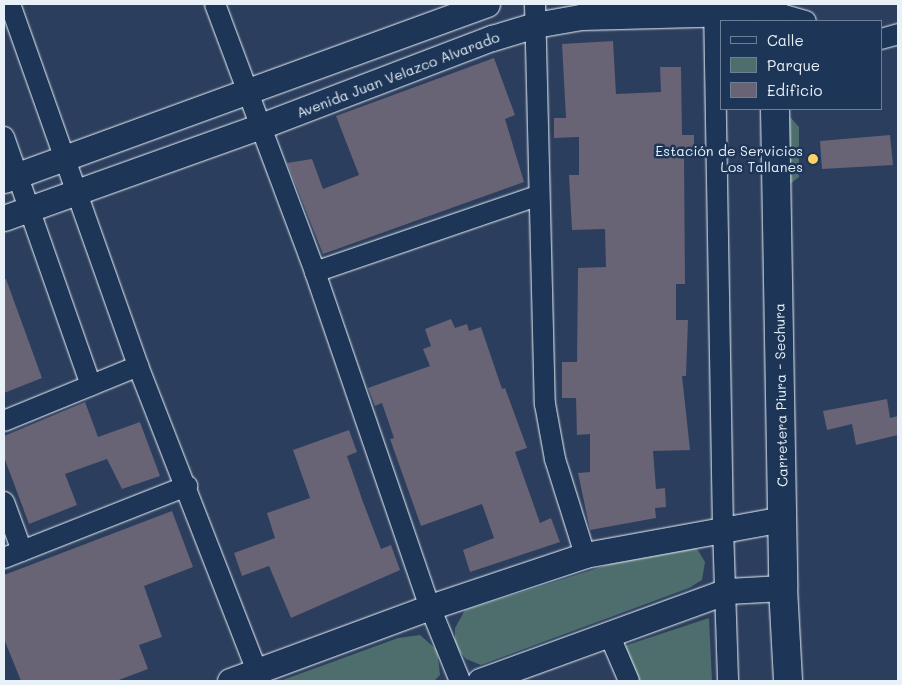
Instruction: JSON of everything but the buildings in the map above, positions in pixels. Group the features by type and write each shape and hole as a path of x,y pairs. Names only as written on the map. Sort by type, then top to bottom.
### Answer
{"main road":[{"name":"Carretera Piura - Sechura","path":"775,110 783,588 788,681"}],"street":[{"path":"10,4 138,366 187,486 257,672"},
{"path":"215,4 315,272 430,607 460,681"},
{"path":"11,177 487,4"},
{"path":"714,9 722,528 727,591 728,681"},
{"name":"Avenida Juan Velazco Alvarado","path":"4,218 261,126 492,38 535,15 581,18 714,9 773,12 802,20"},
{"path":"535,15 537,196 544,404 555,459 585,555"},
{"path":"882,39 898,34"},
{"path":"4,138 11,177 30,208 91,386"},
{"path":"315,272 537,196"},
{"path":"4,422 138,366"},
{"path":"4,558 187,486"},
{"path":"4,502 22,551"},
{"path":"230,681 430,607 585,555 722,528 783,519"},
{"path":"480,681 727,591 783,588"},
{"path":"610,634 628,681"}],"green space":[{"path":"784,110 799,127 799,177 783,190"},
{"path":"680,542 696,547 705,562 702,580 689,588 481,665 466,659 455,646 455,628 465,610"},
{"path":"709,618 712,681 634,681 621,647"},
{"path":"420,635 437,650 440,675 434,681 280,681 398,638"}],"place":[{"name":"Estación de Servicios Los Tallanes","path":"813,159"}]}
